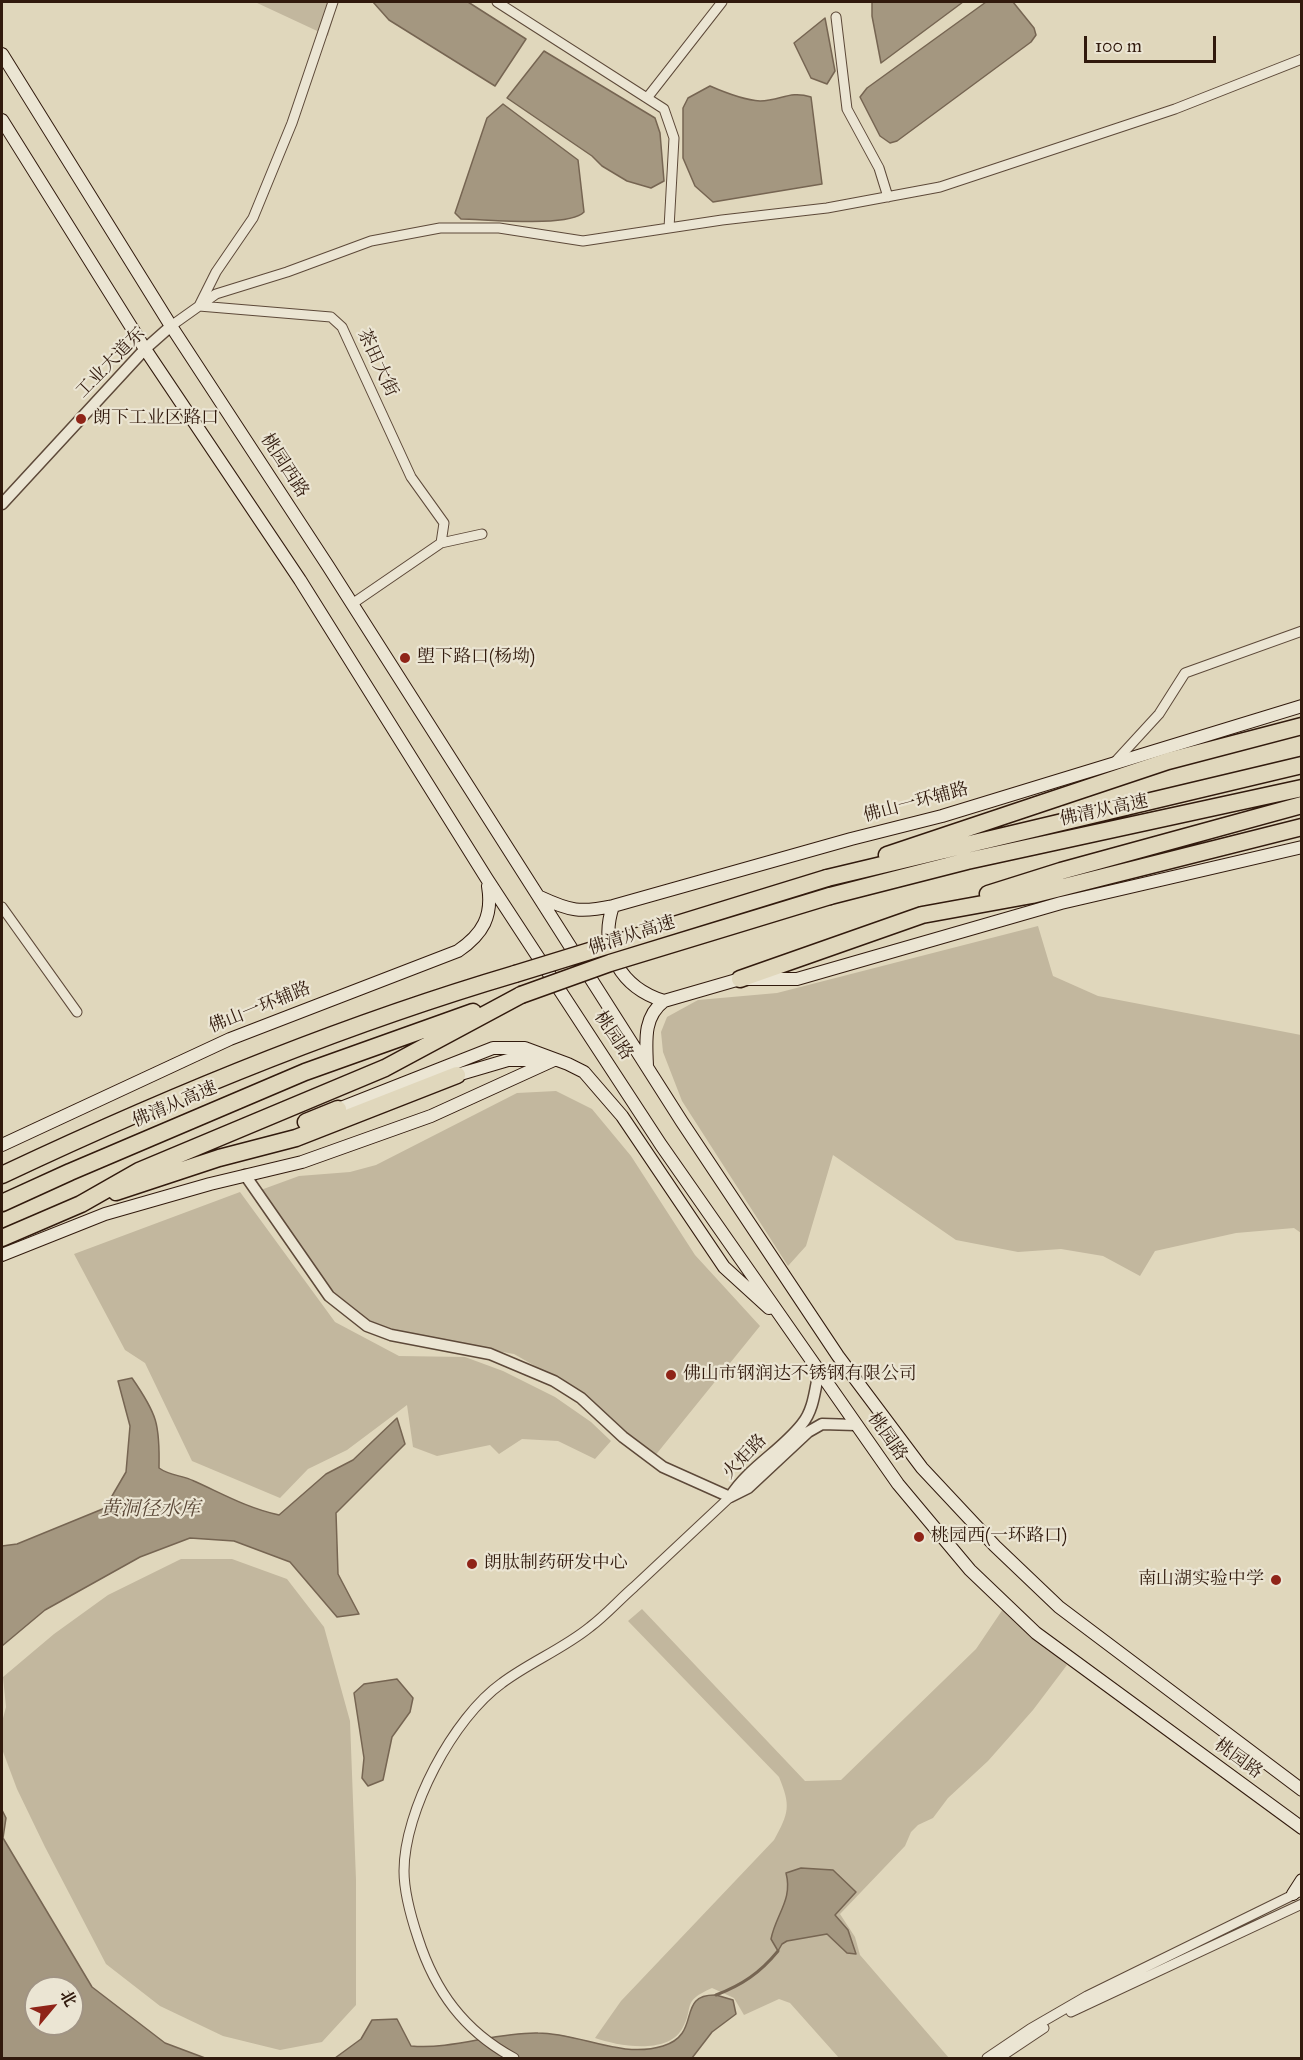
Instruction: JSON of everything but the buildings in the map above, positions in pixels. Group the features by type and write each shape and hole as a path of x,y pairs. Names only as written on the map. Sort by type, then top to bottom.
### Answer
{"highway":[{"path":"846,873 910,845 1168,761 1302,726"},
{"name":"佛清从高速","path":"2,1175 288,1052 451,993 827,878 1302,765"},
{"name":"佛清从高速","path":"2,1203 305,1072 610,963 830,896 976,859 1302,788"},
{"path":"740,979 922,915 1061,871 1302,804"},
{"path":"922,915 1032,895 1302,827"},
{"path":"81,1204 139,1171 385,1068 520,995"},
{"path":"2,1238 81,1204 219,1158 296,1138 457,1075"},
{"path":"219,1158 338,1109"}],"main road":[{"name":"桃园西路","path":"2,54 171,326 538,896"},
{"path":"2,120 145,349 300,580 487,879"},
{"name":"佛山一环辅路","path":"538,896 565,909 582,912 613,906 851,838 942,816 1302,706"},
{"path":"647,1067 648,1021 654,1008 664,1001 740,979 797,979 1061,903 1302,847"},
{"name":"佛山一环辅路","path":"2,1145 230,1038 458,951 483,930 488,918 490,901 487,879"},
{"name":"桃园路","path":"487,879 661,1145 856,1425 898,1484 970,1570 1036,1633 1300,1831"},
{"name":"桃园路","path":"538,896 647,1067 838,1356 922,1468 995,1545 1059,1606 1302,1790"},
{"path":"613,906 607,931 617,969 631,984 647,995 664,1001"},
{"path":"338,1109 493,1048 525,1048 584,1072 622,1116 724,1268 785,1323"},
{"path":"457,1075 508,1060 554,1060"},
{"path":"2,1255 105,1214 245,1175 302,1162 431,1116 554,1060"},
{"path":"1299,1896 1302,1880"}],"street":[{"path":"199,306 216,272 253,218 292,123 333,2"},
{"path":"497,2 664,109 674,138 669,228"},
{"path":"647,98 722,2"},
{"path":"836,17 847,109 879,168 888,197"},
{"path":"171,326 216,294 287,272 371,241 440,228 499,228 583,241 827,208 940,187 1175,109 1302,59"},
{"name":"茶田大街","path":"199,306 331,317 342,327 411,477 444,523 441,543"},
{"name":"工业大道东","path":"2,504 145,349 171,326"},
{"path":"352,604 441,543 482,534"},
{"path":"1114,763 1159,714 1185,673 1302,631"},
{"path":"2,907 77,1012"},
{"path":"245,1175 329,1296 367,1326 391,1335 490,1354 554,1381 581,1398 623,1437 663,1467 730,1497 590,1628 501,1684 466,1718 441,1754 410,1830 404,1871 415,1929 427,1965 439,1991 474,2030 497,2049 514,2058"},
{"name":"火炬路","path":"730,1497 741,1480 802,1424 811,1409 819,1371"},
{"name":"火炬路","path":"730,1497 748,1488 808,1432 822,1424 856,1425"},
{"path":"987,2058 1030,2029 1087,1996 1299,1896"},
{"path":"999,2058 1039,2031 1095,1999 1299,1896"}],"shaded area":[{"path":"255,2 338,2 328,36"},
{"path":"1038,926 1053,976 1098,996 1301,1035 1301,1233 1294,1228 1236,1233 1155,1251 1140,1276 1103,1256 1061,1249 1018,1252 956,1240 833,1155 806,1246 788,1266 682,1101 663,1052 661,1032 667,1017 698,1000 777,993"},
{"path":"556,1091 592,1109 631,1156 695,1255 760,1326 654,1457 563,1382 514,1354 436,1340 374,1324 331,1294 258,1191 299,1176 350,1172 376,1165 517,1093"},
{"path":"240,1192 335,1322 399,1356 465,1357 503,1371 555,1397 591,1422 611,1441 595,1459 558,1441 522,1439 499,1454 490,1445 437,1456 413,1447 407,1405 347,1450 308,1469 280,1498 192,1461 145,1363 125,1350 74,1254"},
{"path":"181,1559 232,1559 287,1579 324,1627 350,1721 356,1880 356,2005 322,2042 280,2050 223,2036 160,2006 106,1964 45,1847 17,1789 2,1749 2,1722 6,1707 3,1677 54,1634 108,1595"},
{"path":"642,1609 805,1781 841,1780 976,1649 1003,1609 1067,1665 1033,1710 988,1761 948,1798 933,1818 918,1825 911,1832 905,1846 840,1914 855,1937 860,1955 949,2058 839,2058 790,2003 779,1999 744,2015 734,1998 712,1988 692,2001 682,2029 675,2037 665,2042 629,2046 595,2038 621,2001 774,1840 787,1809 779,1777 628,1621"}],"water":[{"path":"373,2 468,2 526,39 495,86 389,20"},
{"path":"872,2 963,2 881,63 872,16"},
{"path":"986,2 1013,2 1034,28 1036,35 1031,42 897,141 890,143 880,136 860,97 867,88"},
{"path":"825,18 835,71 827,84 811,78 794,43"},
{"path":"544,51 655,118 660,133 664,181 651,188 627,181 602,166 592,156 507,98"},
{"path":"710,86 735,96 760,101 791,95 811,97 822,184 713,202 695,186 683,158 683,108 688,98"},
{"path":"503,104 578,160 584,212 562,220 526,222 461,219 455,213 487,118"},
{"name":"黄洞径水库","path":"132,1378 147,1401 155,1420 159,1440 159,1468 167,1473 190,1479 246,1505 279,1515 326,1474 353,1460 397,1418 405,1444 336,1513 338,1574 359,1614 337,1617 290,1562 234,1541 190,1538 140,1557 45,1610 2,1646 2,1546 17,1544 105,1508 126,1472 130,1426 118,1381"},
{"path":"397,1679 413,1698 410,1712 392,1737 383,1780 368,1786 362,1778 364,1758 354,1693 364,1684"},
{"path":"2,1810 6,1818 3,1838 92,1987 165,2043 205,2058 2,2058"},
{"path":"801,1868 833,1870 856,1892 835,1915 848,1930 856,1954 847,1953 827,1934 787,1941 778,1951 771,1939 786,1899 788,1883 786,1873"},
{"path":"716,1995 733,2000 736,2014 712,2032 692,2058 335,2058 361,2039 372,2020 397,2019 411,2046 443,2046 506,2035 538,2033 554,2034 616,2048 647,2049 663,2046 675,2040 687,2024 696,2001 704,1996"}],"waterway":[{"path":"716,1995 750,1978 778,1951"}],"place":[{"name":"朗下工业区路口","path":"81,419"},
{"name":"塱下路口(杨坳)","path":"405,658"},
{"name":"佛山市钢润达不锈钢有限公司","path":"671,1375"},
{"name":"桃园西(一环路口)","path":"919,1537"},
{"name":"朗肽制药研发中心","path":"472,1564"},
{"name":"南山湖实验中学","path":"1276,1580"}]}
